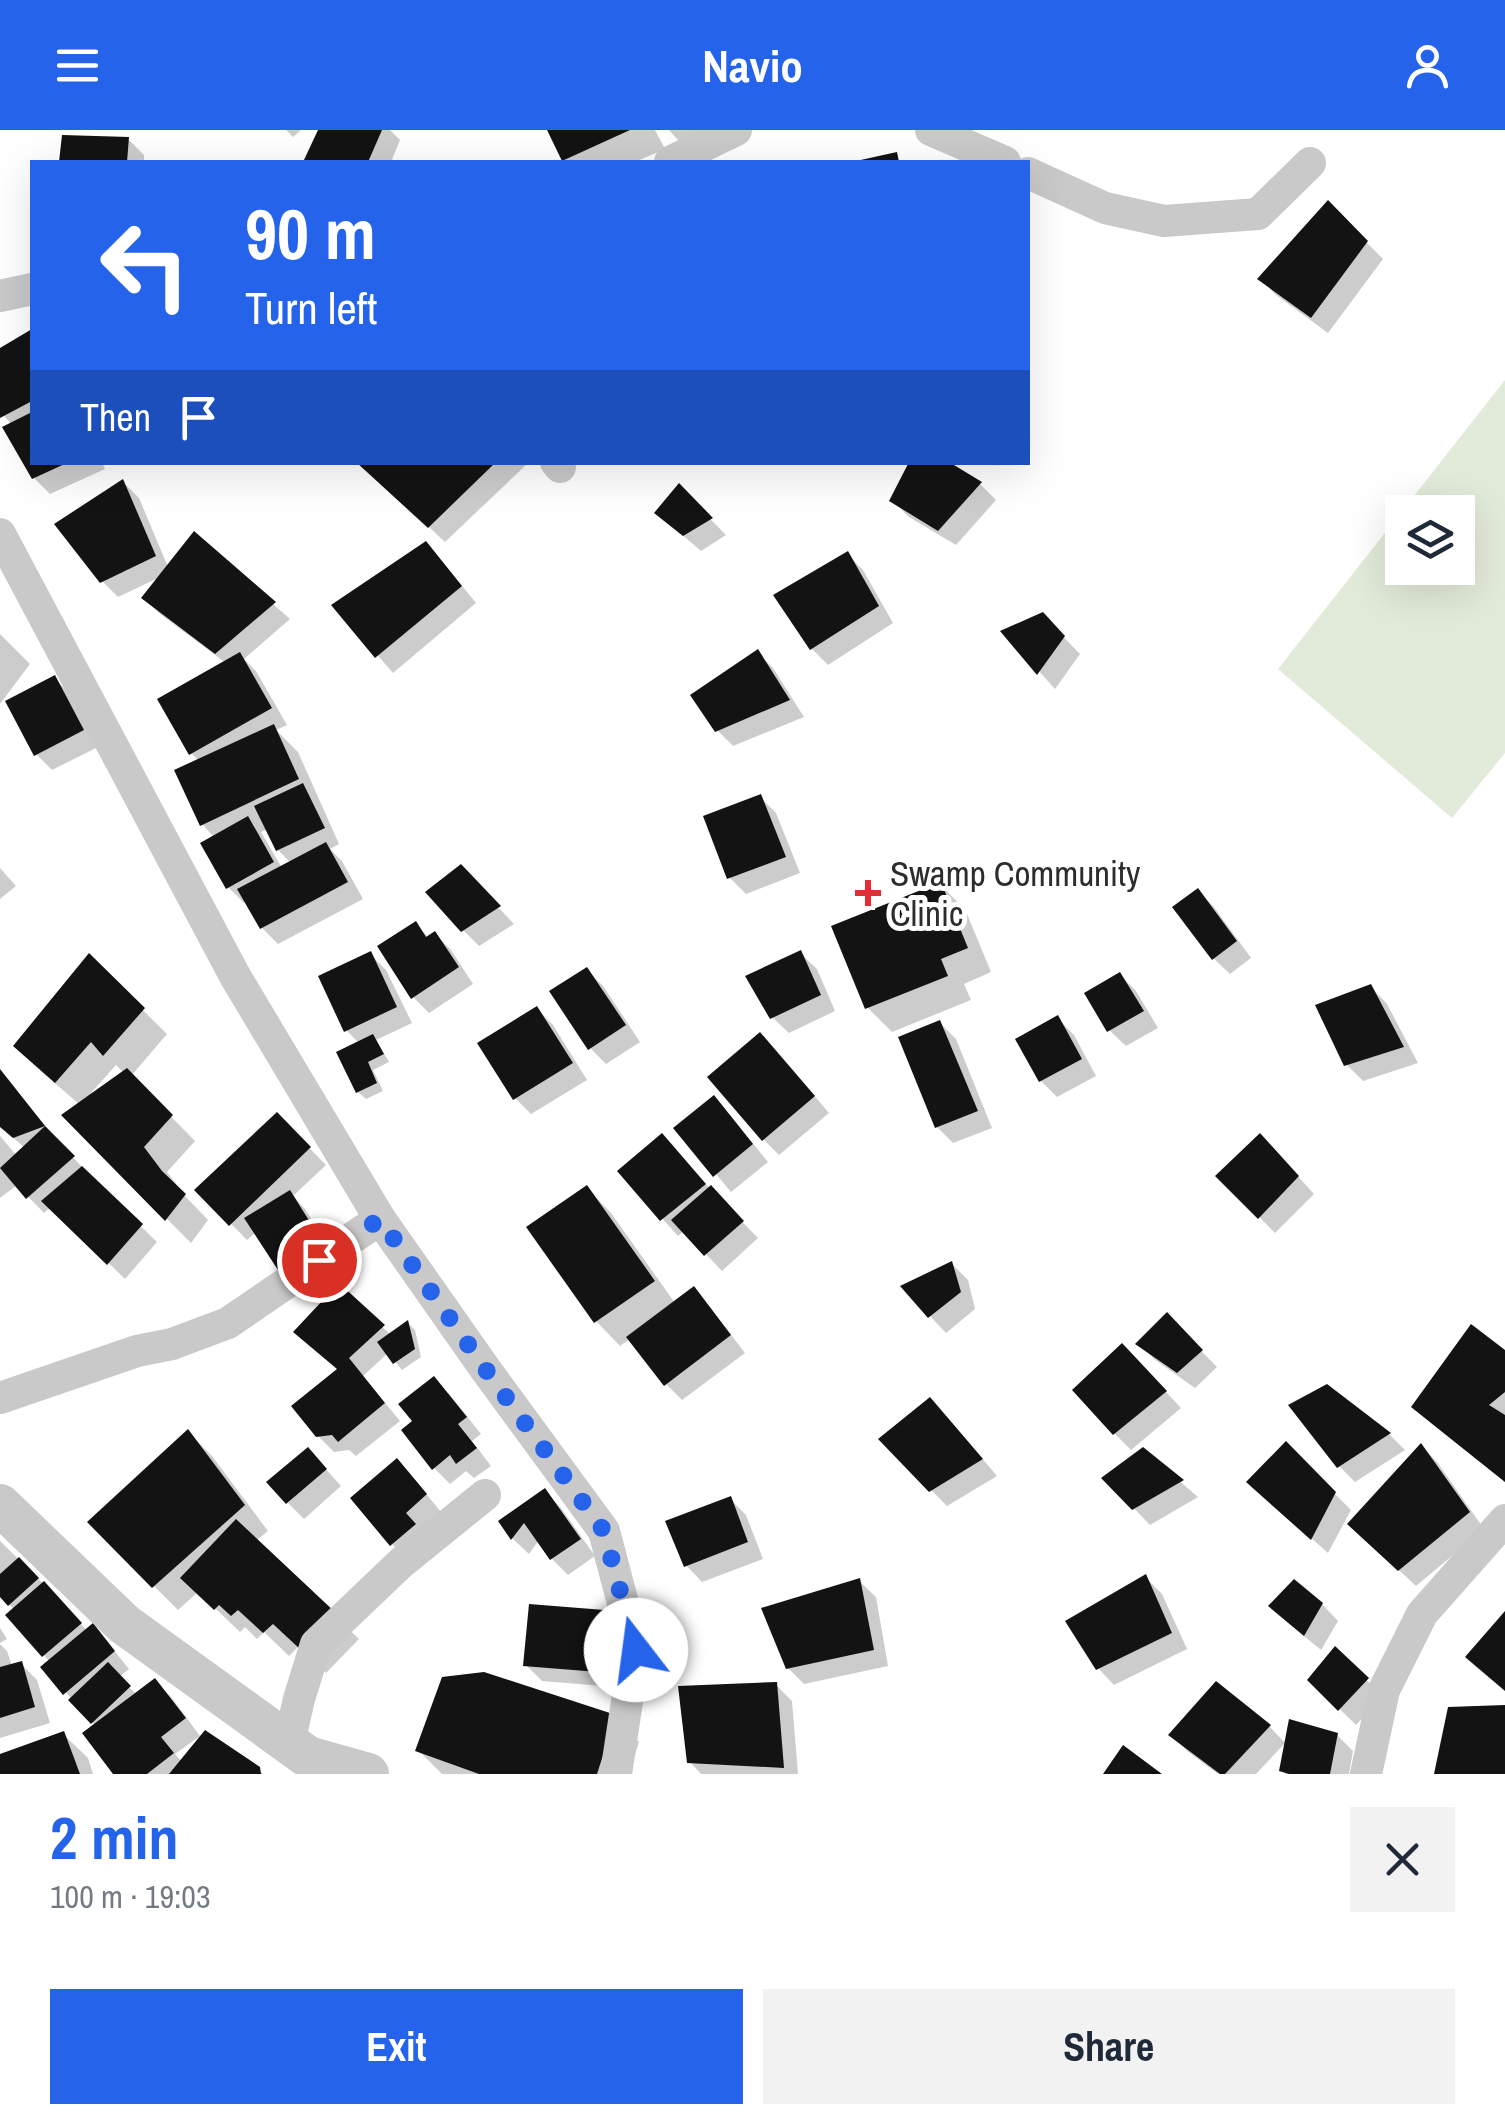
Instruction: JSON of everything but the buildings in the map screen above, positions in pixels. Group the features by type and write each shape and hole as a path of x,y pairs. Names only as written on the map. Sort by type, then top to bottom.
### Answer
{"street":[{"path":"674,160 736,130"},
{"path":"931,130 1000,160"},
{"path":"1030,174 1104,208 1164,221 1258,214 1310,163"},
{"path":"0,296 30,289"},
{"path":"0,534 234,976 380,1219 604,1531 636,1650 616,1774"},
{"path":"0,1398 137,1351 172,1344 228,1322 380,1219"},
{"path":"297,1758 299,1699 316,1644 401,1563 485,1495"},
{"path":"0,1505 124,1624 297,1758 368,1774"},
{"path":"1366,1774 1384,1690 1422,1614 1505,1520"}],"green space":[{"path":"1505,380 1505,753 1452,818 1278,669 1385,533 1385,585 1475,585 1475,495 1415,495"}],"place":[{"name":"Swamp Community Clinic","path":"868,893"}],"route":[{"path":"319,1260 380,1219 604,1531 636,1650"}]}
